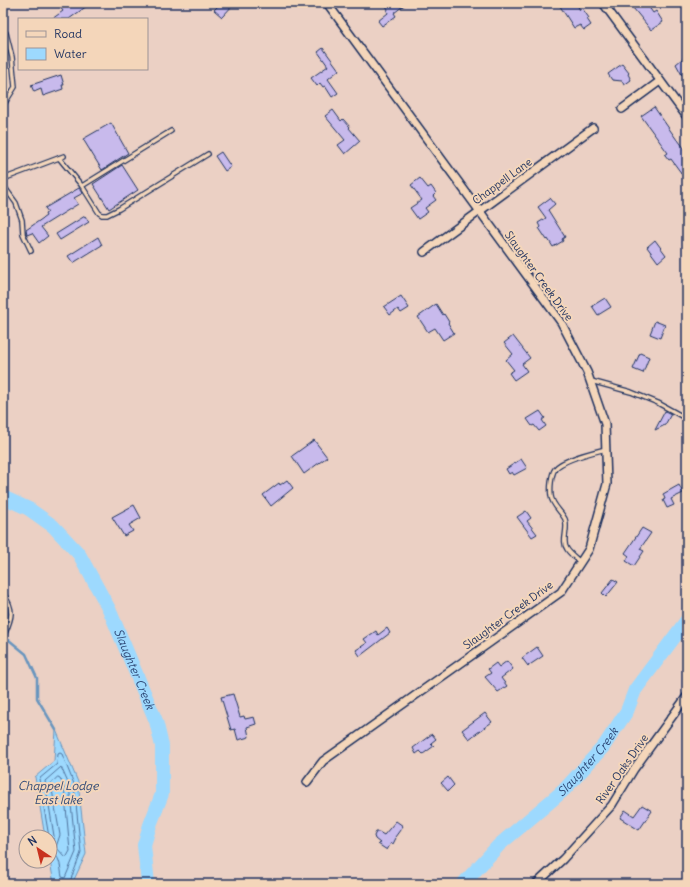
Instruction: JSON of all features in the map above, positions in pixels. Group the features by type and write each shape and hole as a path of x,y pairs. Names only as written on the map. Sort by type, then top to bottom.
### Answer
{"street":[{"name":"Slaughter Creek Drive","path":"307,782 323,761 560,592 589,549 607,484 605,424 590,381 561,322 326,3"},
{"path":"604,3 687,118"},
{"path":"622,108 660,81"},
{"name":"Chappell Lane","path":"424,252 593,128"},
{"name":"River Oaks Drive","path":"536,884 563,859 612,805 634,769 687,696"}],"lane":[{"path":"3,106 15,87 12,57 6,33"},
{"path":"82,186 171,131"},
{"path":"59,158 82,186 99,213 102,215 107,215 153,189 208,154"},
{"path":"3,158 4,179 64,156"},
{"path":"3,186 16,203 22,220 23,234 31,251"},
{"path":"590,381 631,392 658,403 687,419"},
{"path":"580,562 568,551 565,546 567,528 565,520 551,496 552,474 559,465 567,461 606,449"},
{"path":"3,593 7,598 12,614 3,638"}],"water":[{"name":"Chappel Lodge East lake","path":"56,730 78,782 86,854 72,884 54,884 51,869 58,869 58,829 44,829 35,777 54,761"}],"building":[{"path":"57,3 91,3 70,18 53,18 63,11"},
{"path":"221,3 235,3 222,17 214,10"},
{"path":"384,3 407,3 394,13 396,16 382,26 378,21 388,13 388,9"},
{"path":"558,3 576,3 580,10 582,8 589,18 587,19 591,25 584,30 580,25 574,28"},
{"path":"629,3 646,3 653,13 656,11 663,22 651,30"},
{"path":"323,48 339,70 328,79 338,93 332,97 325,86 323,87 320,83 317,86 311,78 328,66 318,52"},
{"path":"687,55 687,71 682,75 676,64"},
{"path":"622,64 629,73 628,74 631,80 624,85 622,81 612,80 608,74"},
{"path":"61,75 64,85 62,85 63,89 43,96 41,89 34,92 31,85"},
{"path":"654,107 687,152 687,181 671,159 669,160 665,155 668,153 641,116"},
{"path":"333,110 341,121 343,119 350,127 349,128 360,141 345,154 338,145 345,140 325,116"},
{"path":"111,123 128,153 102,170 83,139"},
{"path":"221,152 231,167 225,171 215,156"},
{"path":"122,165 138,190 109,209 93,184"},
{"path":"420,178 428,188 431,186 436,193 433,196 436,200 425,208 428,212 418,219 410,208 422,200 411,185"},
{"path":"79,188 83,193 74,198 78,204 41,227 48,236 39,243 32,233 27,235 26,230 46,216 45,214 48,212 45,208"},
{"path":"550,198 555,204 548,210 565,237 562,239 563,241 553,247 539,228 538,223 546,218 538,207"},
{"path":"85,216 89,222 60,240 56,234"},
{"path":"98,237 102,245 73,263 68,256"},
{"path":"655,240 666,255 658,262 647,247"},
{"path":"401,296 409,308 401,313 398,309 390,315 384,307"},
{"path":"605,298 611,307 598,315 592,306"},
{"path":"436,304 449,322 448,323 454,333 443,340 435,328 428,332 418,317"},
{"path":"655,321 665,325 660,338 650,334"},
{"path":"513,336 530,358 522,364 527,371 514,380 509,373 514,370 506,360 513,354 504,343"},
{"path":"640,353 649,357 643,373 633,369"},
{"path":"540,411 545,418 542,420 546,426 539,431 534,425 532,426 527,419"},
{"path":"665,411 671,414 665,425 655,430"},
{"path":"314,440 327,457 304,474 292,456"},
{"path":"521,459 527,468 514,475 512,472 509,474 506,469"},
{"path":"287,480 293,488 271,506 263,495 279,483 280,485"},
{"path":"679,485 683,493 671,499 674,505 667,508 663,500 665,499 663,494"},
{"path":"134,505 141,518 129,525 133,531 124,536 112,517"},
{"path":"526,511 531,518 527,521 537,534 532,537 517,517"},
{"path":"642,528 651,533 640,549 644,551 634,566 626,561 629,556 625,553"},
{"path":"613,579 618,582 606,597 602,593"},
{"path":"387,628 390,633 360,656 356,650 367,643 364,639 376,631 378,635"},
{"path":"537,647 543,656 528,666 522,658"},
{"path":"507,661 513,669 501,678 507,686 498,692 485,677 491,673 488,669 496,663 499,667"},
{"path":"233,694 240,717 244,716 245,719 254,717 256,724 247,727 249,737 238,740 235,729 231,730 221,697"},
{"path":"485,713 492,722 469,739 462,730"},
{"path":"432,734 436,739 431,743 434,746 423,754 420,751 416,754 413,748"},
{"path":"448,777 454,785 448,791 441,783"},
{"path":"642,805 652,811 639,830 620,818 625,810 634,816"},
{"path":"396,821 403,826 395,837 396,838 393,844 391,843 387,850 378,844 380,843 374,836 376,832 384,835"}],"waterway":[{"name":"Slaughter Creek","path":"3,497 29,509 53,526 79,554 109,609 156,721 162,746 162,794 144,845 148,884"},
{"name":"Slaughter Creek","path":"463,884 499,845 564,790 604,746 627,711 635,690 687,620"},
{"path":"9,640 26,654 37,678 37,698 56,730"}]}
